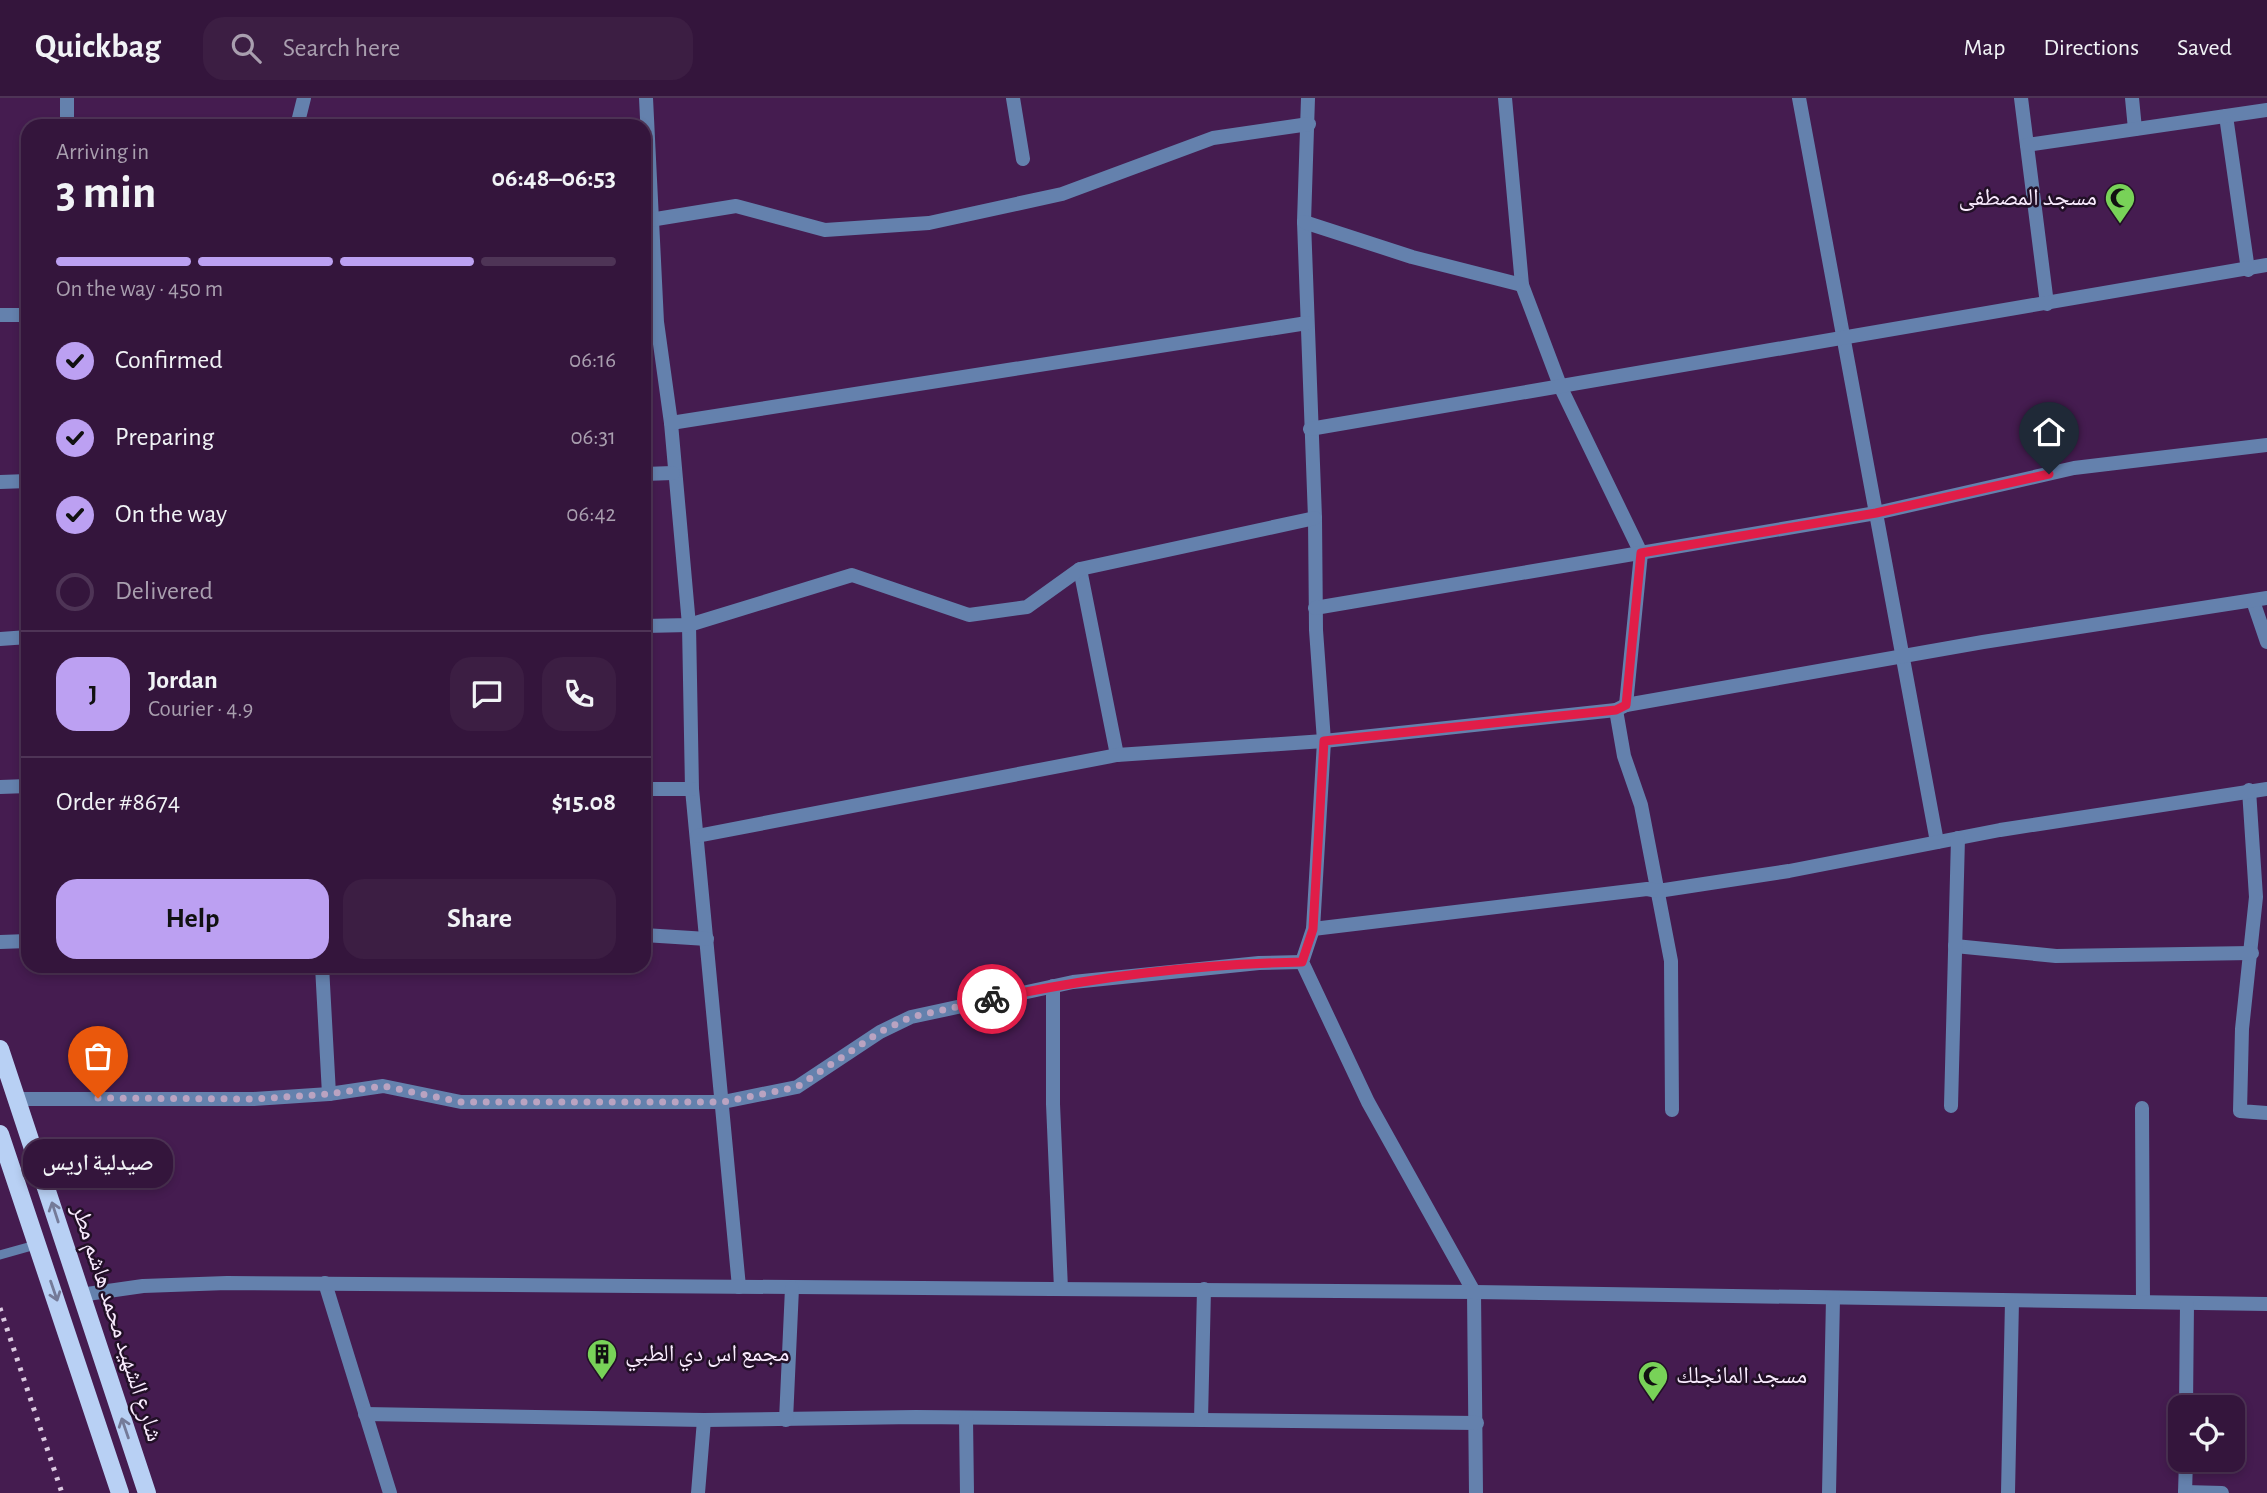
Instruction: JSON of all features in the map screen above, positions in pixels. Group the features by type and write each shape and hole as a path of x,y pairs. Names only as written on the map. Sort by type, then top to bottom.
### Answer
{"main road":[{"name":"شارع الشهيد محمد هاشم مطر","path":"0,1049 147,1493"},
{"name":"شارع الشهيد محمد هاشم مطر","path":"0,1134 120,1493"}],"street":[{"path":"66,98 67,119"},
{"path":"299,119 304,98"},
{"path":"646,98 646,119"},
{"path":"1013,98 1023,159"},
{"path":"1308,98 1304,222 1315,518 1315,608 1324,741 1313,929 1302,962 1368,1102 1474,1292 1476,1493"},
{"path":"1505,98 1522,285 1561,388 1641,553 1621,707 1624,756 1641,806 1671,961 1672,1110"},
{"path":"1799,98 1937,842"},
{"path":"2021,98 2047,304"},
{"path":"2132,98 2135,129"},
{"path":"2027,145 2267,110"},
{"path":"2227,116 2248,270"},
{"path":"651,220 736,206 825,230 929,223 1062,194 1213,138 1309,124"},
{"path":"1304,222 1412,257 1522,285"},
{"path":"1310,429 2267,265"},
{"path":"0,315 21,315"},
{"path":"671,423 1307,323"},
{"path":"651,327 671,423 673,473 689,625 692,789 739,1287"},
{"path":"1315,608 1876,513 2074,468 2267,444"},
{"path":"651,474 673,473"},
{"path":"0,482 21,481"},
{"path":"651,626 689,625 852,575 969,615 1027,607 1080,569 1315,518"},
{"path":"1080,569 1117,755"},
{"path":"697,836 1117,755 1324,741 1621,707 1903,656 2260,599 2267,642"},
{"path":"0,639 21,638"},
{"path":"0,787 21,786"},
{"path":"651,789 692,789"},
{"path":"1313,929 1647,889 1658,891 1789,871 1958,838 2267,789"},
{"path":"2249,790 2256,897 2242,1029 2240,1111 2267,1112"},
{"path":"1951,1106 1958,838"},
{"path":"651,936 707,939"},
{"path":"0,942 21,941"},
{"path":"1955,946 2056,956 2252,953"},
{"path":"17,1099 254,1099 329,1094 383,1086 461,1102 723,1102 797,1087 880,1032 911,1017 1053,986 1259,963 1302,962"},
{"path":"322,973 329,1094"},
{"path":"1053,986 1054,1104 1061,1289"},
{"path":"2143,1108 2143,1303"},
{"path":"325,1283 390,1493"},
{"path":"80,1295 143,1286 325,1283 1204,1289 2267,1304"},
{"path":"786,1420 792,1288"},
{"path":"1201,1420 1204,1289"},
{"path":"1829,1493 1833,1298"},
{"path":"2008,1493 2011,1301"},
{"path":"2186,1395 2187,1304"},
{"path":"365,1414 704,1420 966,1418 1477,1423"},
{"path":"966,1418 967,1493"},
{"path":"698,1493 704,1420"},
{"path":"2186,1472 2185,1493 2222,1493"}],"lane":[{"path":"0,1255 38,1244"}],"railway":[{"path":"0,1308 62,1493"}],"way so far":[{"path":"98,1098 254,1099 329,1094 383,1086 461,1102 723,1102 797,1087 880,1032 911,1017 992,999"}],"place":[{"name":"مسجد المصطفى","path":"2120,225"},
{"name":"صيدلية اريس","path":"98,1098"},
{"name":"مجمع اس دي الطبي","path":"602,1381"},
{"name":"مسجد المانجلك","path":"1653,1403"}],"route":[{"path":"992,999 1073,982 1259,963 1302,962 1313,929 1324,741 1616,710 1626,705 1641,553 1876,513 2049,474"}]}
